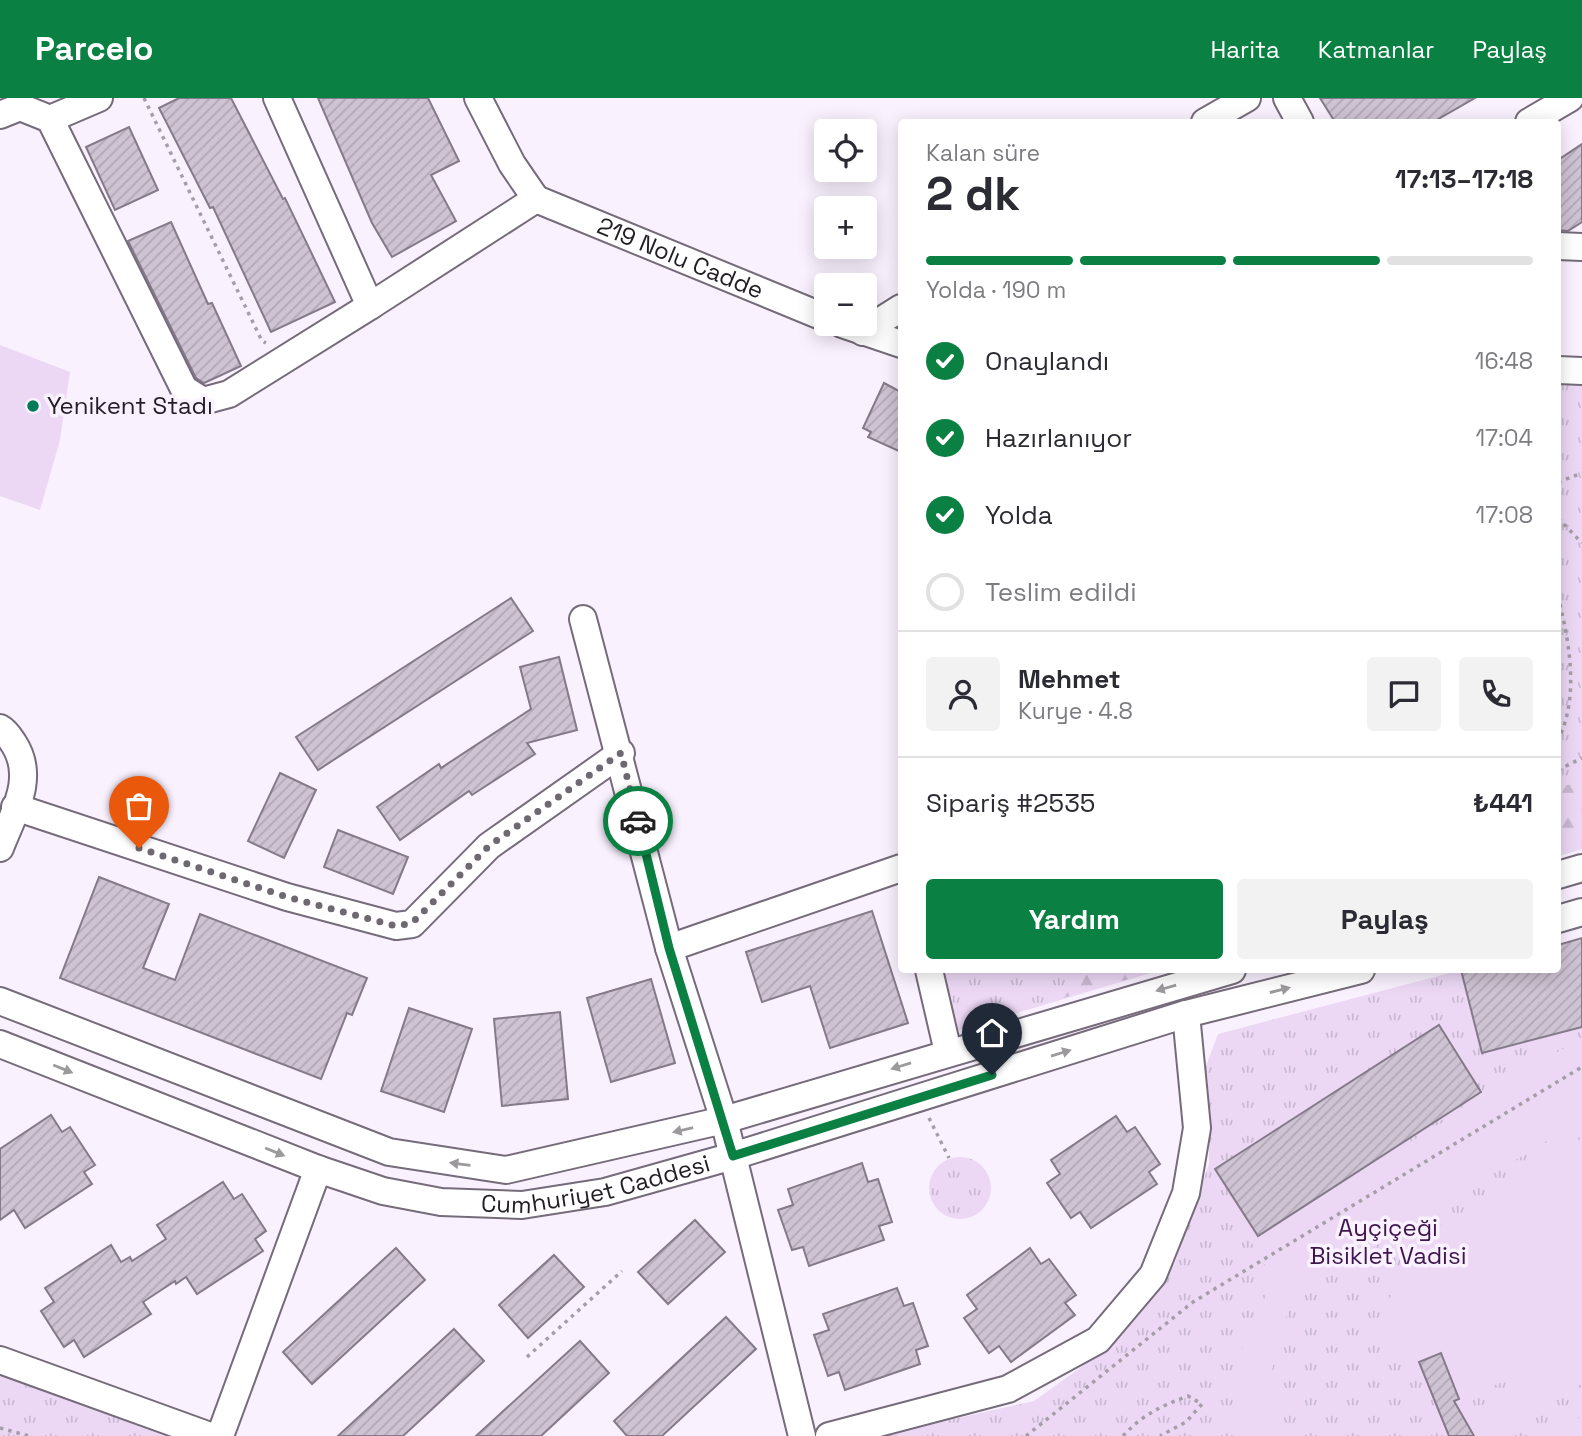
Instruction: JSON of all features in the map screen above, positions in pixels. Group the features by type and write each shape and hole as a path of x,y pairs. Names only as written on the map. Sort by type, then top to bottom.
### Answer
{"street":[{"path":"12,107 50,119 99,98"},
{"path":"277,98 370,306"},
{"path":"50,119 184,389 203,401 229,394 536,199 512,164 478,98"},
{"path":"1210,119 1247,98"},
{"path":"1287,98 1298,119"},
{"path":"1535,119 1570,98"},
{"name":"219 Nolu Cadde","path":"536,199 814,313"},
{"path":"1561,246 1582,247"},
{"path":"877,318 898,309"},
{"path":"877,336 898,343"},
{"path":"1561,370 1582,371"},
{"path":"583,619 621,753 669,948 724,1120 802,1436"},
{"path":"0,728 22,756 25,783 0,848"},
{"path":"15,807 287,897 396,926 412,923 489,846 621,753"},
{"path":"1561,874 1582,868"},
{"path":"669,948 898,874"},
{"path":"1561,918 1582,912"},
{"path":"930,973 948,1052"},
{"name":"Cumhuriyet Caddesi","path":"0,1001 388,1152 506,1170 724,1120 1222,973"},
{"name":"Cumhuriyet Caddesi","path":"0,1044 318,1169 383,1191 441,1202 522,1205 605,1192 733,1156 1186,1014 1349,973"},
{"path":"828,1436 1008,1389 1098,1340 1138,1293 1153,1275 1186,1193 1197,1128 1186,1014"},
{"path":"220,1436 318,1169"},
{"path":"0,1360 210,1436"}],"path":[{"path":"144,98 262,341 290,354"},
{"path":"1561,481 1582,473"},
{"path":"1561,521 1582,543"},
{"path":"1561,612 1571,665 1569,697 1561,728"},
{"path":"1561,768 1582,758"},
{"path":"1026,1436 1193,1302 1582,1067"},
{"path":"919,1098 949,1158"},
{"path":"527,1357 622,1271"},
{"path":"1123,1436 1139,1419 1158,1407 1188,1396 1202,1404 1186,1422 1160,1436"},
{"path":"0,1428 29,1436"}],"green space":[{"name":"Yenikent Stadı","path":"0,345 70,372 60,440 40,510 0,496"},
{"path":"1561,384 1582,385 1582,849 1561,855"},
{"path":"1582,782 1582,849 1561,855 1561,786"},
{"name":"Ayçiçeği Bisiklet Vadisi","path":"1582,938 1582,1436 878,1436 1034,1401 1113,1344 1175,1262 1209,1164 1209,1117 1203,1074 1218,1034 1450,973 1561,973 1561,944"},
{"path":"938,973 1151,973 953,1032"},
{"path":"1079,973 1150,973 1063,998"},
{"path":"1582,1037 1582,1119 1414,1223 1423,1237 1582,1138 1582,1383 1497,1436 1474,1436 1464,1418 1521,1380 1518,1376 1459,1399 1441,1354 1409,1364 1398,1353 1386,1327 1386,1314 1395,1289 1417,1269 1397,1233 1300,1293 1280,1330 1272,1371 1277,1413 1286,1436 1242,1436 1236,1394 1240,1355 1254,1318 1275,1282 1250,1240"},
{"path":"960,1157 982,1166 991,1188 982,1210 960,1219 938,1210 929,1188 938,1166"},
{"path":"0,1373 164,1436 0,1436"},
{"path":"1582,1416 1582,1436 1549,1436"}],"building":[{"path":"179,98 231,98 283,199 285,198 335,302 271,332 213,207 210,208 159,108"},
{"path":"318,98 428,98 459,161 431,175 456,221 392,257 372,223"},
{"path":"1320,98 1475,98 1438,119 1333,119"},
{"path":"129,127 158,190 115,210 86,147"},
{"path":"1582,144 1582,222 1568,231 1561,230 1561,158"},
{"path":"171,222 208,304 212,303 241,366 204,383 196,378 128,241"},
{"path":"884,383 898,390 898,451 868,437 871,432 863,428"},
{"path":"511,598 533,631 318,770 296,737"},
{"path":"559,657 577,730 527,743 535,754 472,795 469,791 400,840 377,807 439,764 441,768 531,709 520,667"},
{"path":"280,773 316,790 284,858 248,841"},
{"path":"338,830 408,857 393,894 324,867"},
{"path":"99,877 169,904 143,968 175,980 200,914 367,978 352,1015 347,1013 321,1079 60,978"},
{"path":"872,911 908,1023 830,1048 810,986 762,1002 746,952"},
{"path":"1582,938 1582,1027 1482,1053 1462,973 1561,973 1561,944"},
{"path":"651,979 675,1063 611,1082 587,998"},
{"path":"409,1008 472,1029 444,1112 381,1091"},
{"path":"560,1012 568,1099 502,1106 494,1019"},
{"path":"1439,1025 1481,1092 1258,1236 1215,1169"},
{"path":"51,1115 62,1132 70,1127 95,1165 84,1172 92,1184 25,1228 14,1210 0,1220 0,1149"},
{"path":"1116,1116 1127,1132 1135,1127 1160,1164 1149,1172 1157,1184 1091,1228 1080,1212 1071,1218 1047,1183 1060,1174 1051,1160"},
{"path":"862,1163 868,1182 878,1179 892,1222 879,1226 884,1240 809,1266 803,1247 792,1250 778,1210 793,1205 788,1189"},
{"path":"223,1182 234,1199 242,1194 266,1231 255,1239 263,1251 197,1294 186,1277 176,1284 175,1281 143,1302 151,1314 84,1357 74,1340 64,1347 41,1311 54,1302 45,1288 111,1245 121,1262 130,1257 132,1261 166,1239 157,1225"},
{"path":"695,1220 725,1252 668,1304 638,1272"},
{"path":"396,1248 425,1280 312,1384 283,1352"},
{"path":"1030,1248 1041,1264 1049,1259 1076,1295 1065,1303 1075,1315 1011,1362 999,1346 989,1353 964,1318 977,1309 967,1295"},
{"path":"554,1255 584,1287 528,1338 499,1305"},
{"path":"897,1288 904,1306 913,1303 928,1346 916,1350 920,1364 845,1390 839,1372 828,1376 814,1335 829,1330 823,1314"},
{"path":"726,1317 756,1349 662,1436 627,1436 614,1421"},
{"path":"454,1329 484,1361 403,1436 338,1436"},
{"path":"580,1341 609,1373 541,1436 476,1436"},
{"path":"1441,1353 1459,1399 1454,1401 1474,1436 1449,1436 1419,1362"}],"way so far":[{"path":"139,848 287,897 396,926 412,923 489,846 621,753 638,821"}],"place":[{"name":"Yenikent Stadı","path":"33,406"}],"route":[{"path":"638,821 669,948 733,1156 992,1075"}]}
